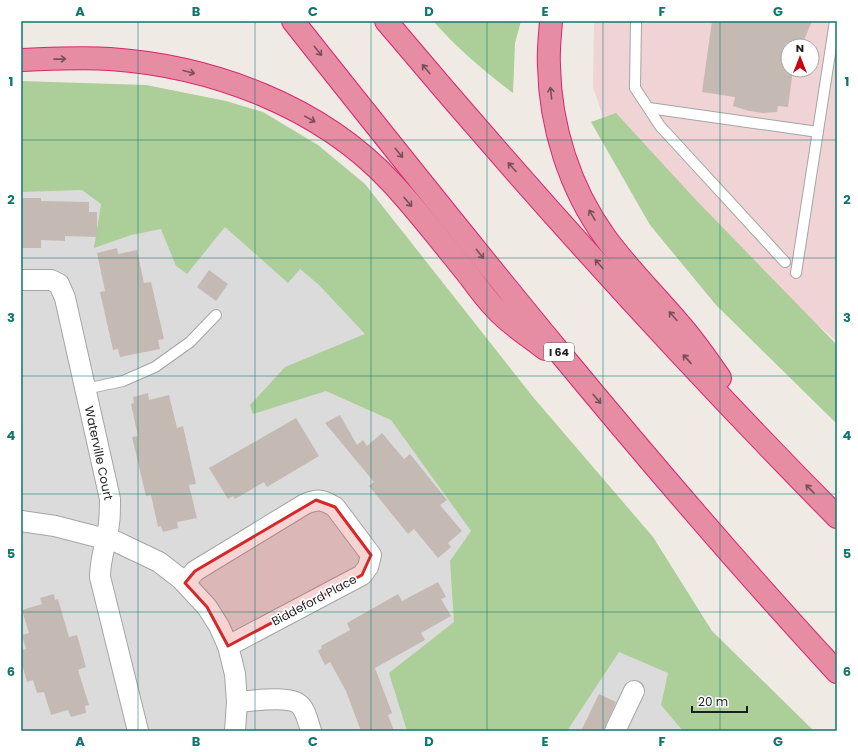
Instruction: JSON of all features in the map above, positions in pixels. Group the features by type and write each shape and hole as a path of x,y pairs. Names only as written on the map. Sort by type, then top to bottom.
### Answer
{"highway":[{"name":"I 64","path":"294,21 579,377 690,507 837,672"},
{"path":"386,21 462,112 635,304 837,517"},
{"path":"551,21 548,68 553,111 566,159 580,194 604,236 683,328 781,459"},
{"path":"21,60 109,59 184,70 248,90 312,120 353,147 378,169 410,204 496,310 579,377"}],"street":[{"name":"Waterville Court","path":"21,280 51,280 59,284 65,298 110,499 110,516 107,539 100,564 100,577 138,731"},
{"name":"Biddeford Place","path":"185,583 195,571 305,504 316,500 327,502 335,507 371,556 368,567 362,575 228,646"},
{"path":"21,521 55,526 117,542 159,562 185,583 207,607 219,626 228,646 235,674 237,702 235,731"},
{"path":"615,731 634,691"},
{"path":"237,702 279,700 293,701 299,704 304,711 311,731"}],"lane":[{"path":"636,21 635,88 660,126 785,262"},
{"path":"796,273 818,132 834,49 834,21"},
{"path":"648,108 818,132"},
{"path":"85,389 124,381 155,367 190,342 216,315"}],"highlighted area":[{"path":"316,500 335,507 371,555 362,575 228,646 207,607 185,583 195,571"}],"shaded area":[{"path":"594,21 837,21 837,341 617,159 593,87"},
{"path":"21,141 276,224 805,731 21,731"}],"green space":[{"path":"433,21 521,21 515,43 513,93 471,59"},
{"path":"21,81 146,85 226,101 263,112 318,145 365,184 533,397 653,537 712,631 814,731 683,731 661,705 668,673 619,652 567,731 407,731 389,673 454,622 450,561 471,531 391,420 326,391 253,414 250,405 285,367 365,334 319,285 300,269 288,283 225,227 187,274 176,266 161,229 131,235 94,248 101,204 82,190 21,192"},
{"path":"616,113 695,199 837,345 837,424 716,305 650,225 591,122"}],"building":[{"path":"712,21 812,21 805,38 780,38 780,78 792,78 788,107 778,106 777,112 763,113 749,111 733,106 735,97 702,92"},
{"path":"21,198 41,198 41,201 89,202 89,212 97,212 97,237 65,236 65,241 41,240 41,248 21,248"},
{"path":"117,248 118,254 137,250 144,283 151,282 164,339 158,340 160,349 120,357 118,349 113,350 100,292 105,291 97,253"},
{"path":"209,270 228,284 216,301 197,287"},
{"path":"148,393 149,400 169,395 177,428 183,426 196,484 189,485 197,518 177,522 178,528 163,532 161,526 158,527 151,495 146,496 132,437 138,436 131,404 134,403 133,397"},
{"path":"340,415 357,445 363,440 367,446 382,433 404,459 410,454 447,500 440,505 462,531 448,543 451,547 438,558 414,529 408,534 369,486 374,482 325,423"},
{"path":"296,418 319,456 267,487 264,482 235,499 233,496 228,499 209,468"},
{"path":"438,582 446,597 441,599 451,616 421,633 425,640 375,668 392,713 388,715 394,731 361,731 346,691 330,662 325,665 318,651 322,648 321,646 350,630 347,623 398,594 402,601"},
{"path":"54,594 55,600 58,599 69,637 77,635 86,667 78,670 89,705 85,706 86,713 71,717 68,710 51,715 44,692 37,693 33,680 27,682 21,661 21,650 26,649 22,635 29,633 22,610 42,604 40,598"},
{"path":"599,694 616,702 603,731 581,731"}]}
